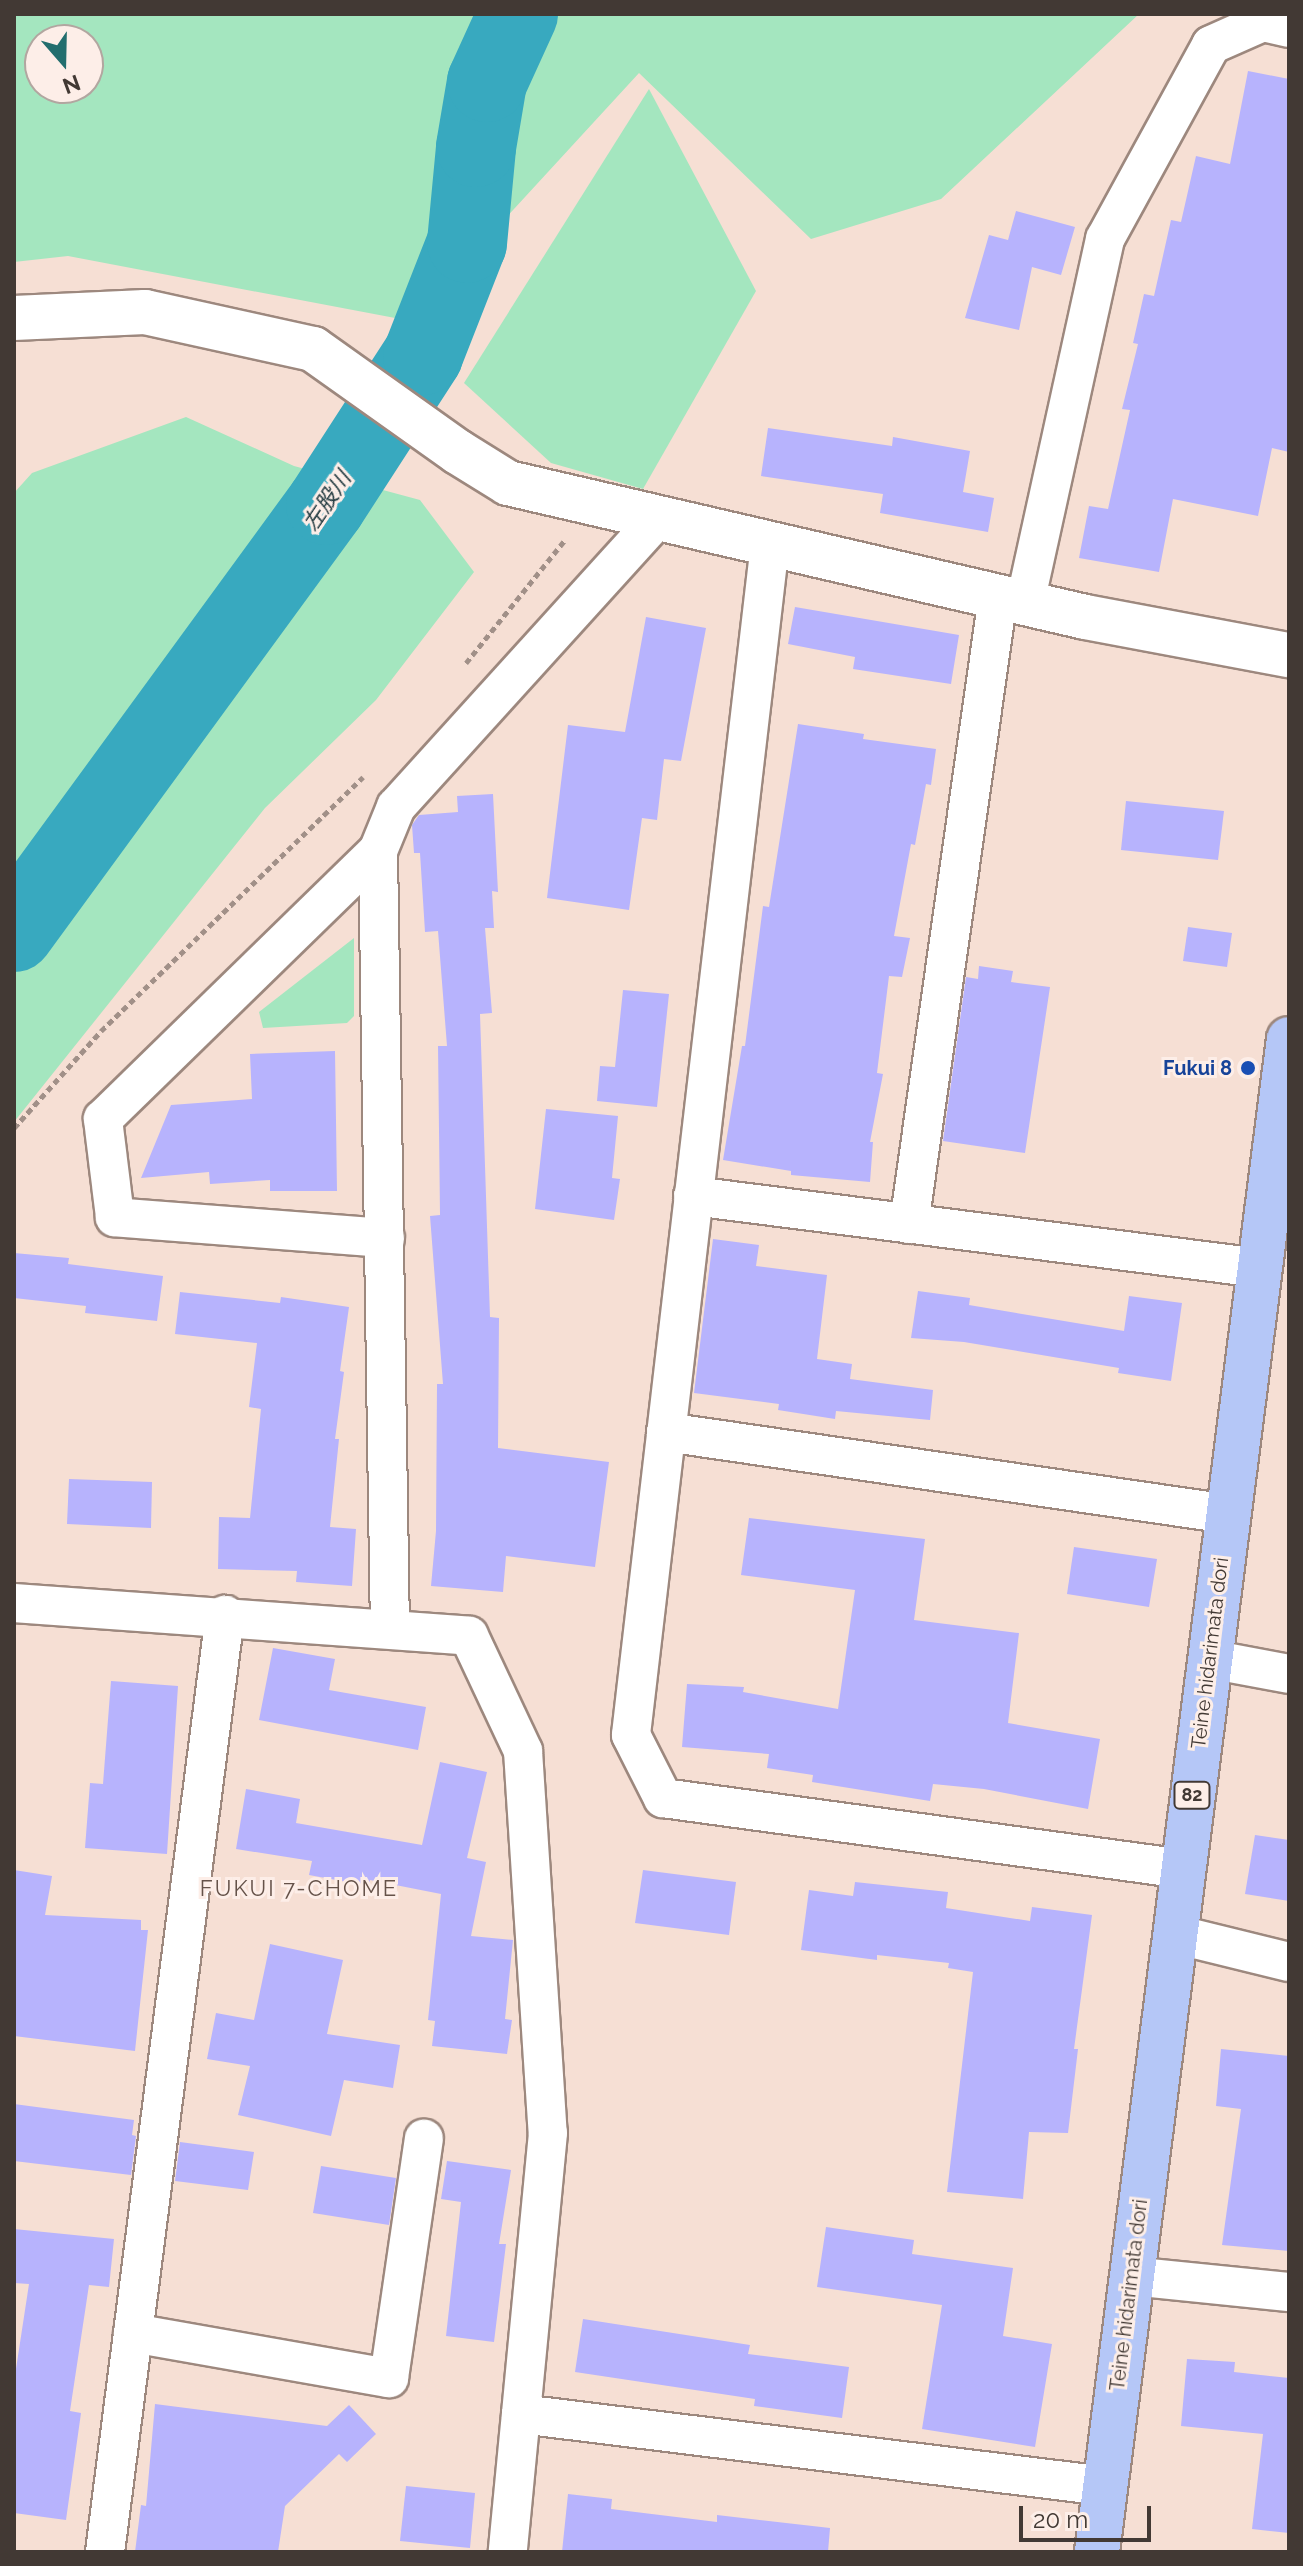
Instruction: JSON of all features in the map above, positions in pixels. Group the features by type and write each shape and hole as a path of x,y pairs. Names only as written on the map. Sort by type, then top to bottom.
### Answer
{"main road":[{"name":"Teine hidarimata dori","path":"1097,2552 1287,1064"}],"street":[{"path":"909,1224 1011,600 1105,239 1211,45 1263,22 1289,28"},
{"path":"14,318 145,312 313,349 458,452 508,483 1011,600 1289,655"},
{"path":"390,1629 378,851 396,807 658,518"},
{"path":"770,544 631,1735 663,1798 1183,1869"},
{"path":"378,851 103,1119 115,1217 385,1238"},
{"path":"693,1196 1259,1268"},
{"path":"666,1432 1228,1514"},
{"path":"14,1603 225,1615 469,1636 523,1751 548,2133 508,2552"},
{"path":"105,2552 225,1615"},
{"path":"1209,1659 1289,1674"},
{"path":"1175,1934 1289,1962"},
{"path":"133,2333 389,2378 424,2139"},
{"path":"1131,2276 1289,2292"},
{"path":"521,2414 1105,2486"}],"path":[{"path":"461,668 594,503"},
{"path":"14,1128 101,1031 370,770"}],"green space":[{"path":"14,14 1139,14 941,199 811,239 639,73 411,321 68,256 14,262"},
{"path":"649,89 756,291 643,489 551,463 464,383"},
{"path":"186,417 294,466 420,500 474,572 376,700 265,808 14,1122 14,493 32,473"},
{"path":"354,938 354,1016 347,1023 263,1028 259,1012"}],"building":[{"path":"1248,71 1289,79 1289,452 1272,448 1258,516 1173,499 1159,572 1079,558 1089,506 1108,509 1130,410 1122,409 1138,344 1133,343 1144,294 1154,296 1171,220 1181,222 1196,156 1230,164"},
{"path":"1016,211 1075,227 1061,275 1032,267 1019,330 965,318 989,235 1008,240"},
{"path":"768,428 892,446 893,437 970,451 963,492 994,498 988,532 880,513 883,494 761,476"},
{"path":"795,607 959,635 951,684 853,669 855,657 788,644"},
{"path":"646,617 706,628 681,761 664,759 657,820 642,818 629,910 547,898 568,725 625,732"},
{"path":"798,724 864,734 863,739 936,749 931,785 926,784 915,845 911,844 894,936 910,938 902,977 889,976 877,1073 883,1074 870,1142 873,1142 870,1182 791,1175 791,1171 723,1160 742,1046 745,1046 763,906 769,907"},
{"path":"493,794 498,892 492,891 494,928 485,928 492,1013 480,1014 490,1317 499,1318 498,1448 609,1462 595,1567 506,1556 503,1592 431,1586 436,1531 437,1384 443,1384 430,1216 440,1215 438,1046 447,1046 438,931 425,932 420,853 414,853 412,825 419,815 458,812 457,796"},
{"path":"1126,801 1224,811 1218,860 1121,850"},
{"path":"1188,927 1232,933 1227,967 1183,961"},
{"path":"979,966 1013,971 1011,982 1050,987 1025,1153 943,1141 966,977 978,979"},
{"path":"623,990 669,994 657,1107 597,1101 600,1066 615,1067"},
{"path":"335,1051 337,1191 270,1191 270,1180 210,1184 209,1172 141,1178 171,1105 252,1099 250,1054"},
{"path":"546,1109 618,1116 612,1178 620,1179 614,1220 535,1209"},
{"path":"713,1239 759,1245 756,1266 827,1275 817,1359 852,1364 850,1379 933,1390 930,1420 836,1411 835,1419 778,1410 779,1404 694,1393"},
{"path":"14,1253 69,1258 68,1264 163,1276 157,1321 85,1313 86,1306 14,1298"},
{"path":"918,1291 970,1298 969,1305 1124,1331 1129,1296 1182,1303 1171,1381 1118,1373 1119,1368 964,1342 911,1338"},
{"path":"180,1292 280,1303 281,1297 349,1307 340,1371 344,1372 335,1439 339,1439 330,1527 356,1529 352,1586 296,1582 297,1571 218,1569 219,1517 250,1518 261,1409 249,1407 257,1343 175,1334"},
{"path":"69,1479 152,1482 151,1528 67,1524"},
{"path":"749,1518 925,1539 914,1620 1019,1633 1008,1723 1100,1739 1088,1809 984,1789 933,1784 930,1801 812,1782 813,1775 767,1768 769,1754 682,1747 687,1684 744,1687 743,1692 838,1709 855,1590 741,1575"},
{"path":"1074,1547 1157,1559 1149,1607 1067,1594"},
{"path":"273,1648 335,1659 329,1690 426,1707 418,1750 259,1720"},
{"path":"111,1681 178,1686 167,1854 85,1848 90,1783 103,1784"},
{"path":"440,1762 487,1772 467,1858 486,1862 471,1936 513,1940 505,2019 512,2020 507,2054 432,2046 435,2021 428,2020 441,1894 370,1880 369,1886 309,1875 312,1861 236,1849 246,1789 300,1799 296,1823 422,1845"},
{"path":"1255,1835 1289,1840 1289,1901 1245,1894"},
{"path":"14,1870 52,1876 45,1915 141,1920 141,1930 148,1930 135,2051 14,2036"},
{"path":"643,1870 736,1882 729,1935 635,1923"},
{"path":"855,1882 948,1892 946,1908 1030,1921 1032,1907 1092,1915 1074,2049 1078,2049 1068,2133 1029,2132 1023,2199 947,2192 973,1972 948,1968 949,1963 877,1955 877,1960 801,1950 809,1890 853,1896"},
{"path":"270,1944 343,1960 327,2034 400,2045 393,2088 344,2080 331,2136 238,2115 250,2066 207,2059 216,2013 254,2020"},
{"path":"1221,2049 1289,2056 1289,2251 1222,2245 1241,2109 1216,2106"},
{"path":"14,2104 134,2120 132,2135 136,2136 131,2175 14,2161"},
{"path":"180,2142 254,2152 248,2190 175,2181"},
{"path":"447,2161 511,2170 499,2244 506,2244 494,2342 446,2336 461,2202 441,2199"},
{"path":"321,2166 396,2178 389,2225 313,2213"},
{"path":"826,2227 914,2240 912,2254 1013,2268 1003,2336 1052,2344 1035,2447 922,2429 942,2305 817,2287"},
{"path":"14,2229 114,2239 109,2287 89,2285 70,2411 81,2413 66,2520 14,2513 14,2382 29,2284 14,2283"},
{"path":"583,2319 750,2345 748,2354 849,2367 842,2418 754,2406 755,2399 575,2372"},
{"path":"1187,2359 1235,2362 1234,2372 1289,2378 1289,2533 1252,2529 1263,2434 1181,2426"},
{"path":"155,2404 327,2426 349,2405 376,2434 347,2462 339,2454 285,2506 278,2552 135,2552 141,2505 146,2506"},
{"path":"406,2486 475,2493 470,2548 400,2541"},
{"path":"568,2494 612,2499 611,2509 717,2522 717,2515 830,2528 828,2552 562,2552"}],"waterway":[{"name":"左股川","path":"14,932 326,505 423,355 467,243 476,147 487,82 518,14"}],"place":[{"name":"Fukui 8","path":"1248,1068"}],"district":[{"name":"FUKUI 7-CHOME","path":"299,1889"}]}
